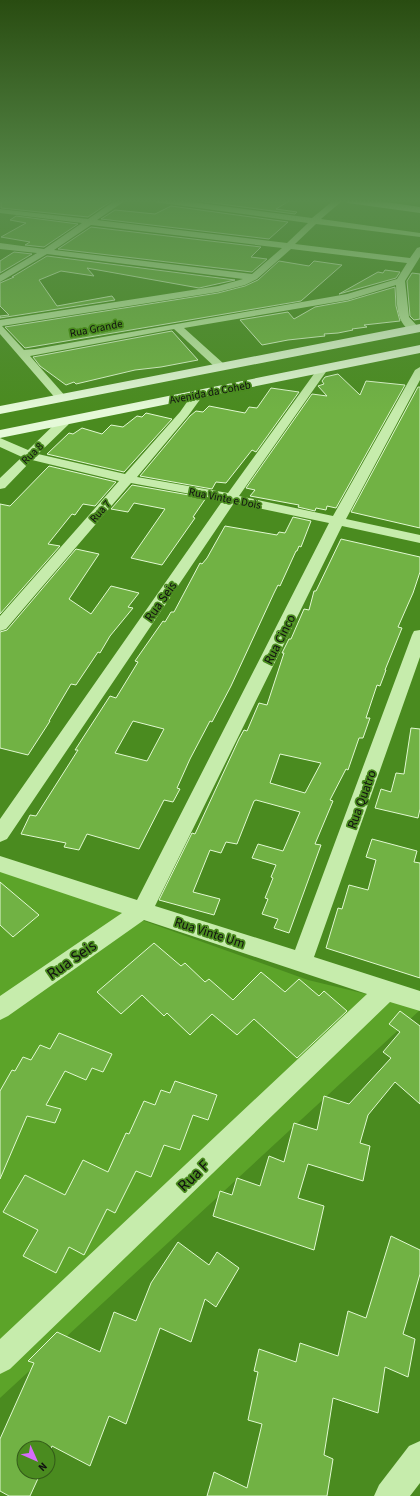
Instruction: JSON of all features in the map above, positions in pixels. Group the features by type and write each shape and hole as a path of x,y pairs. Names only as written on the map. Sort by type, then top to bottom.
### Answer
{"main road":[{"name":"Avenida da Coheb","path":"0,410 418,328"},
{"name":"Avenida da Coheb","path":"0,434 420,349"}],"street":[{"path":"0,280 17,270"},
{"path":"194,270 254,277"},
{"path":"0,323 218,288 242,282 254,277 262,270"},
{"path":"407,270 400,281 404,318 418,328"},
{"path":"176,326 348,297 400,281"},
{"path":"176,326 220,366"},
{"name":"Rua Grande","path":"21,353 35,352 176,326"},
{"path":"0,328 61,398"},
{"name":"Rua Seis","path":"0,834 231,498 323,369"},
{"name":"Rua Cinco","path":"142,910 337,522 420,370"},
{"name":"Rua 7","path":"0,626 184,414 198,394"},
{"name":"Rua 8","path":"0,485 64,422"},
{"name":"Rua Vinte e Dois","path":"0,442 30,456 128,479 231,498 420,539"},
{"name":"Rua Quatro","path":"301,963 420,635"},
{"name":"Rua Vinte Um","path":"0,864 420,1001"},
{"name":"Rua Seis","path":"0,1009 142,910"},
{"name":"Rua F","path":"0,1359 386,991"},
{"path":"390,1496 420,1457"}],"green space":[{"path":"0,869 308,980 420,1007 420,1010 0,1398"}],"building":[{"path":"24,270 89,270 94,276 61,271 39,280 57,306 112,296 115,300 0,318 0,316 9,315 0,306 0,283 14,277 12,277"},
{"path":"97,270 155,270 235,280 199,288"},
{"path":"234,270 255,270 252,272"},
{"path":"269,270 337,270 301,301 25,348 5,327 218,293 245,286 258,280"},
{"path":"385,270 400,272 396,278 339,294 378,272 383,273"},
{"path":"412,273 420,274 420,319 414,320 410,316 407,281"},
{"path":"395,287 396,306 400,321 364,325 367,327 338,333 324,334 325,336 288,340 262,345 240,320 288,312 294,319 315,307 348,301"},
{"path":"172,331 198,360 135,370 76,384 74,382 66,385 40,366 33,357"},
{"path":"338,374 360,395 366,381 405,385 336,508 327,506 326,510 316,508 315,511 298,507 299,505 250,496 255,490 246,488 312,394 327,396 318,386 324,384 322,381 325,377"},
{"path":"418,387 420,387 420,528 351,512"},
{"path":"271,388 299,392 256,452 252,450 226,483 216,482 212,489 140,476 190,416 196,411 203,412 209,406 245,413 249,407 257,408"},
{"path":"146,413 172,419 124,472 47,454 69,433 73,434 82,428 102,434 111,425 123,427 137,416 142,417"},
{"path":"49,466 116,482 95,506 83,504 75,515 72,514 48,544 60,546 0,614 0,504 10,506"},
{"path":"132,485 206,498 193,517 195,518 162,565 131,558 165,509 134,503 128,512 111,509"},
{"path":"293,517 311,521 301,547 299,546 296,551 280,586 278,585 231,686 190,759 177,788 180,789 173,802 164,800 139,849 87,834 79,850 64,847 66,843 21,834 30,815 36,816 78,750 75,750 110,696 116,698 138,662 135,661 163,621 165,622 171,612 174,612 200,563 202,564 207,558 225,526 277,535 279,532 285,533","holes":["133,721 164,729 147,761 115,753"]},
{"path":"341,539 420,557 420,572 413,593 398,627 402,628 380,686 377,685 366,718 370,718 363,738 359,738 348,770 346,769 330,800 333,801 315,844 321,845 289,933 274,928 278,919 262,914 268,899 265,898 273,878 271,877 276,865 252,858 258,844 283,851 300,812 256,800 254,801 237,844 226,842 221,853 210,850 193,892 220,899 214,915 159,900 192,833 195,834 239,739 244,730 247,731 259,703 267,705 284,653 282,653 289,639 291,639 304,609 309,610 314,591 316,591","holes":["280,754 321,763 305,793 270,783"]},
{"path":"76,549 99,554 69,599 91,614 111,586 139,593 128,607 133,608 110,636 100,653 98,652 76,685 71,684 50,721 28,755 0,748 0,632 7,630"},
{"path":"411,728 420,729 420,809 418,818 375,808 381,789 391,792 396,773 404,774"},
{"path":"372,839 417,851 414,862 420,863 420,978 326,948 338,908 342,909 349,885 368,890 376,860 366,857"},
{"path":"0,882 39,915 13,937 0,925"},
{"path":"154,943 181,966 185,963 205,982 209,979 233,1000 261,972 285,992 299,979 319,996 324,991 347,1011 297,1058 254,1019 237,1035 212,1014 190,1035 167,1013 164,1016 142,995 121,1014 97,992"},
{"path":"400,1011 420,1026 420,1104 395,1082 368,1115 360,1143 370,1146 363,1181 308,1164 298,1198 324,1206 314,1250 213,1216 220,1191 232,1195 237,1178 260,1186 269,1156 284,1162 294,1123 317,1130 324,1096 349,1104 391,1058 383,1052 400,1032 389,1024"},
{"path":"59,1033 112,1054 103,1072 92,1068 86,1080 65,1071 46,1105 61,1109 55,1123 27,1116 0,1179 0,1091 12,1070 15,1071 23,1057 31,1060 40,1045 50,1049"},
{"path":"175,1081 217,1095 208,1120 193,1115 180,1150 164,1145 151,1177 136,1171 115,1213 107,1209 84,1255 69,1247 56,1273 23,1256 38,1230 3,1212 25,1175 65,1195 83,1160 108,1172 126,1133 129,1134 144,1101 155,1105 161,1090 170,1093"},
{"path":"391,1236 420,1250 420,1274 403,1334 415,1339 408,1377 385,1367 378,1413 333,1398 324,1455 333,1459 327,1496 207,1496 214,1472 247,1488 262,1424 248,1420 258,1372 254,1371 259,1349 296,1362 300,1343 338,1356 348,1311 366,1318"},
{"path":"178,1242 209,1265 217,1252 239,1268 216,1307 205,1299 191,1342 160,1328 126,1424 109,1416 90,1466 56,1448 56,1440 16,1440 16,1480 37,1480 30,1496 9,1496 0,1491 0,1439 34,1363 28,1361 57,1332 100,1352 114,1312 136,1321 151,1283"}]}
